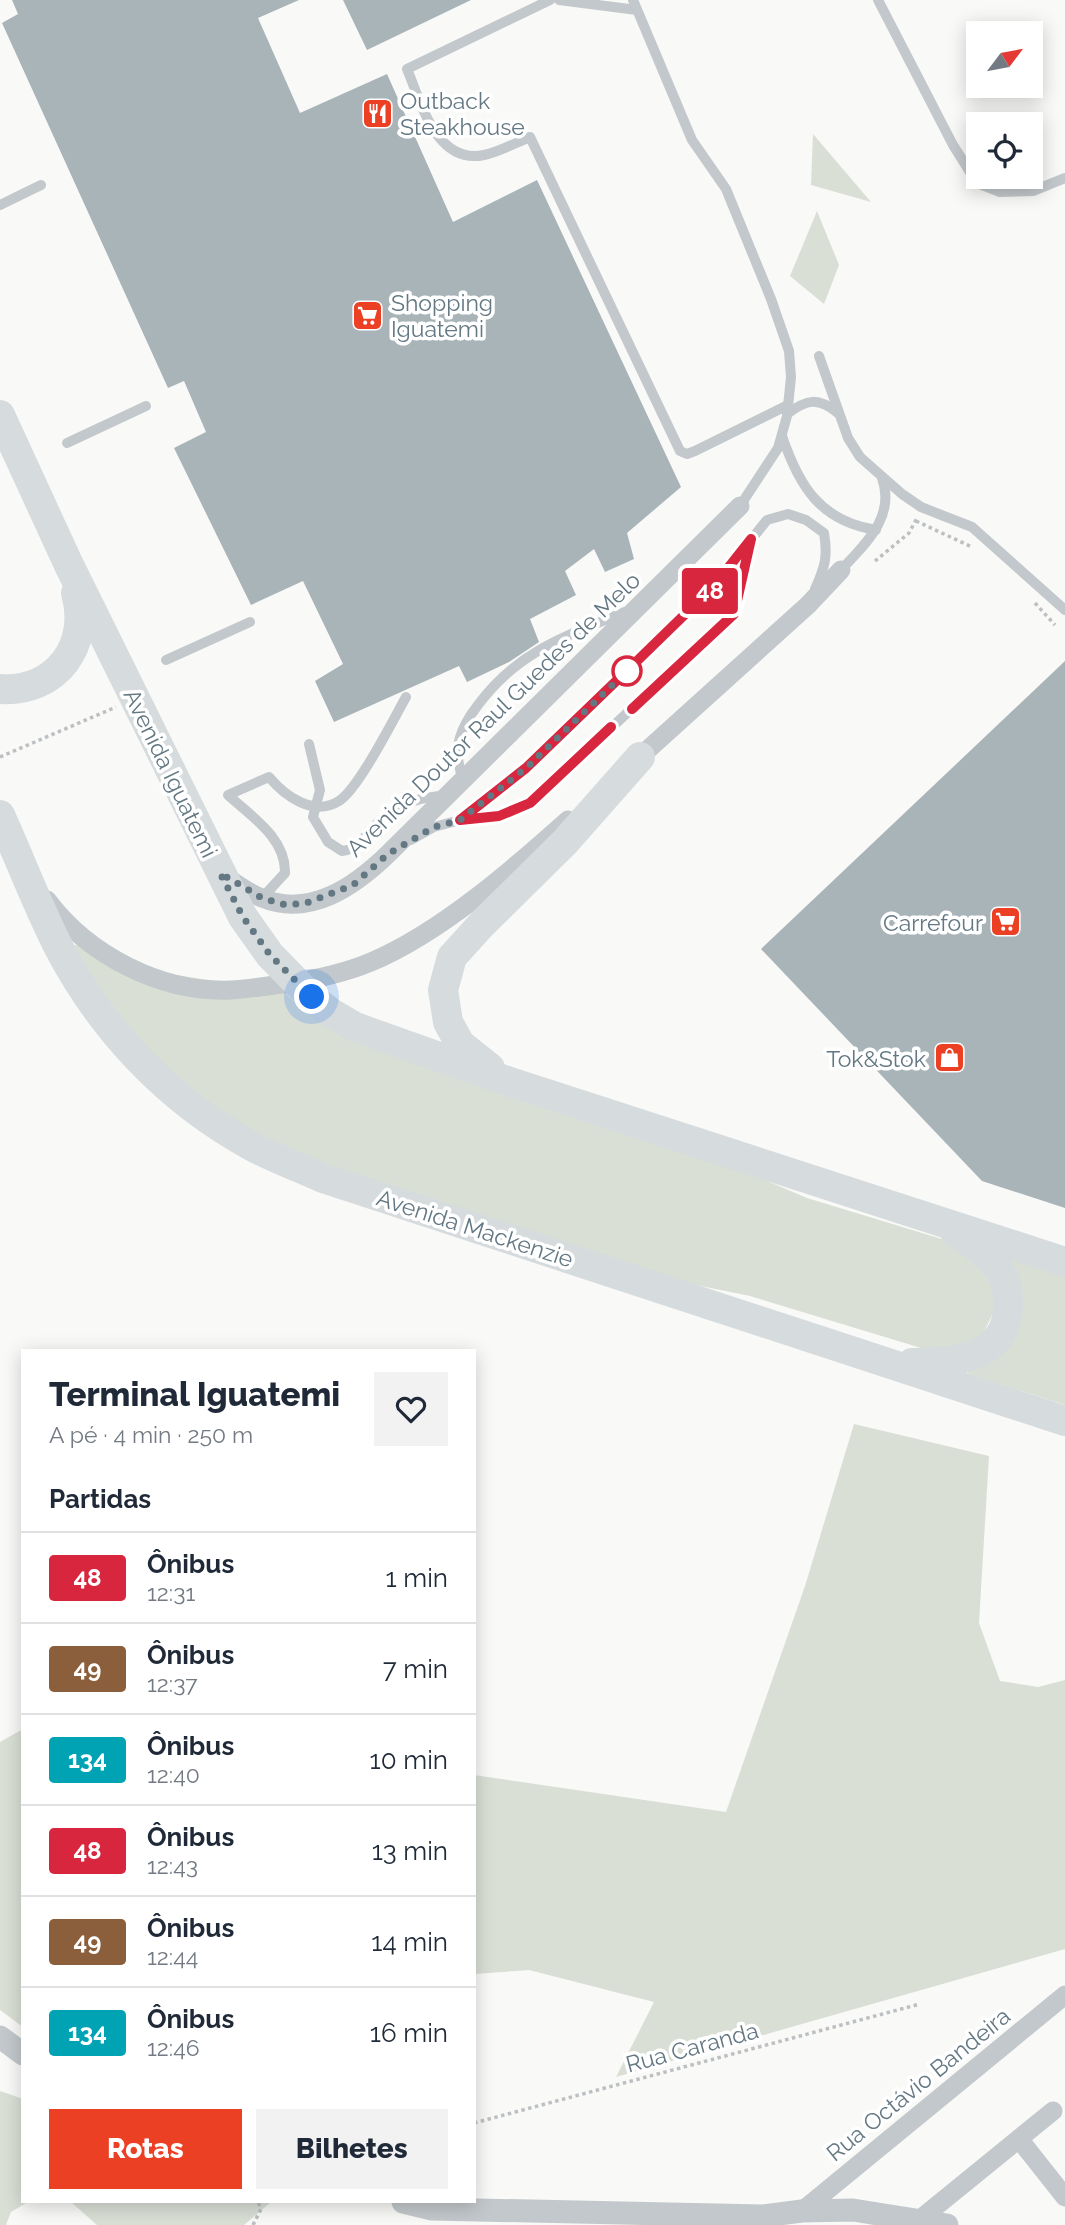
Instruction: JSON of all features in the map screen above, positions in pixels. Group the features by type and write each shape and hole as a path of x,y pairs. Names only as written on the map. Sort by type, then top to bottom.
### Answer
{"main road":[{"name":"Avenida Iguatemi","path":"0,415 68,563 220,873 243,917 270,955 312,997 331,1013 355,1027 507,1082"},
{"path":"0,689 31,686 49,676 66,661 78,639 81,610 68,563"},
{"path":"640,757 565,842 452,957 443,990 448,1022 460,1044 507,1082 1065,1262"},
{"path":"0,816 18,855"},
{"name":"Avenida Mackenzie","path":"18,855 58,947 107,1026 174,1093 251,1145 323,1178 1065,1421"},
{"path":"891,1363 942,1363 974,1356 991,1344 1001,1332 1008,1315 1008,1290 1000,1270 972,1244 932,1217"}],"street":[{"name":"Avenida Doutor Raul Guedes de Melo","path":"220,873 262,898 286,905 330,896 353,885 388,854 740,506"},
{"path":"18,855 60,917 85,939 117,961 162,981 228,990 321,979 371,962 423,934 510,871 808,605 841,570"},
{"name":"Rua Octávio Bandeira","path":"802,2211 1065,1995"},
{"path":"0,2037 21,2053"},
{"path":"919,2220 1053,2111"},
{"path":"1019,2138 1065,2197"},
{"path":"407,2203 432,2209 760,2220 802,2211 853,2210 947,2225"}],"lane":[{"path":"550,0 407,69 439,140 452,151 466,157 485,155 530,137 680,451 687,454 808,401 821,403 839,413"},
{"path":"559,0 635,5 692,140 726,189 771,299 789,351 791,377 788,409 778,449 740,506"},
{"path":"878,0 953,145 977,183 1000,192 1033,191 1065,178"},
{"path":"0,205 41,186"},
{"path":"819,356 848,438 860,457 901,494 921,506 972,527 1065,610"},
{"path":"67,443 146,406"},
{"path":"781,435 798,478 830,514 845,523 876,530"},
{"path":"841,570 874,536 887,501 881,476"},
{"path":"460,820 526,768 674,626 713,587 767,520 788,514 806,520 824,533 827,551 824,569 808,605"},
{"path":"388,854 434,827 460,820 499,816 530,803 734,614 751,539"},
{"path":"462,780 457,748 468,718 495,682 525,659 557,640 639,606"},
{"path":"166,660 250,622"},
{"path":"262,898 285,873 283,853 262,826 228,794 269,777 296,801 331,805 345,796 372,757 406,697"},
{"path":"309,744 320,790 313,817 328,842 345,851 353,847 391,812 428,796 446,796"}],"path":[{"path":"875,561 902,540 921,506"},
{"path":"915,521 968,544 979,552"},
{"path":"1028,596 1055,625"},
{"path":"0,757 134,699"},
{"name":"Rua Caranda","path":"476,2122 920,2004"},
{"path":"253,2225 261,2209 258,2203"}],"shaded area":[{"path":"813,134 871,202 811,185"},
{"path":"817,211 839,265 824,304 790,276"},
{"path":"75,945 112,965 284,992 301,1008 737,1168 807,1198 955,1243 993,1279 994,1311 984,1332 975,1340 931,1351 750,1296 681,1282 302,1156 244,1129 144,1051 73,952"},
{"path":"995,1252 1065,1269 1065,1405 968,1374 971,1364 992,1354"},
{"path":"854,1424 989,1456 979,1623 1000,1681 1038,1687 1065,1680 1065,1949 616,2077 654,2002 529,1970 476,1974 476,1775 726,1812 805,1586"},
{"path":"21,1730 21,2026 0,2010 0,1742"},
{"path":"0,2091 21,2098 21,2203 26,2203 11,2212 6,2225 0,2225"},
{"path":"72,2203 270,2203 244,2225 97,2225"}],"building":[{"name":"Shopping Iguatemi","path":"12,0 299,0 258,18 300,113 387,74 453,222 537,180 681,487 627,533 634,559 605,572 594,549 565,571 576,595 530,619 539,642 509,662 467,682 459,666 334,722 315,681 343,664 303,581 251,605 174,448 206,432 184,381 168,388 2,23 18,14"},
{"path":"343,0 471,0 367,50"},
{"path":"1065,661 1065,1208 982,1181 761,949"}],"bus line":[{"name":"48","path":"611,727 530,803 499,816 460,820 526,768 638,660 713,587 751,539 734,614 632,709"}],"place":[{"name":"Outback Steakhouse","path":"377,113"},
{"name":"Shopping Iguatemi","path":"368,315"},
{"name":"Carrefour","path":"1006,922"},
{"name":"Tok&Stok","path":"949,1058"}],"route":[{"path":"312,997 270,955 243,917 220,873 262,898 286,905 330,896 353,885 388,854 434,827 460,820 526,768 627,671"}]}
